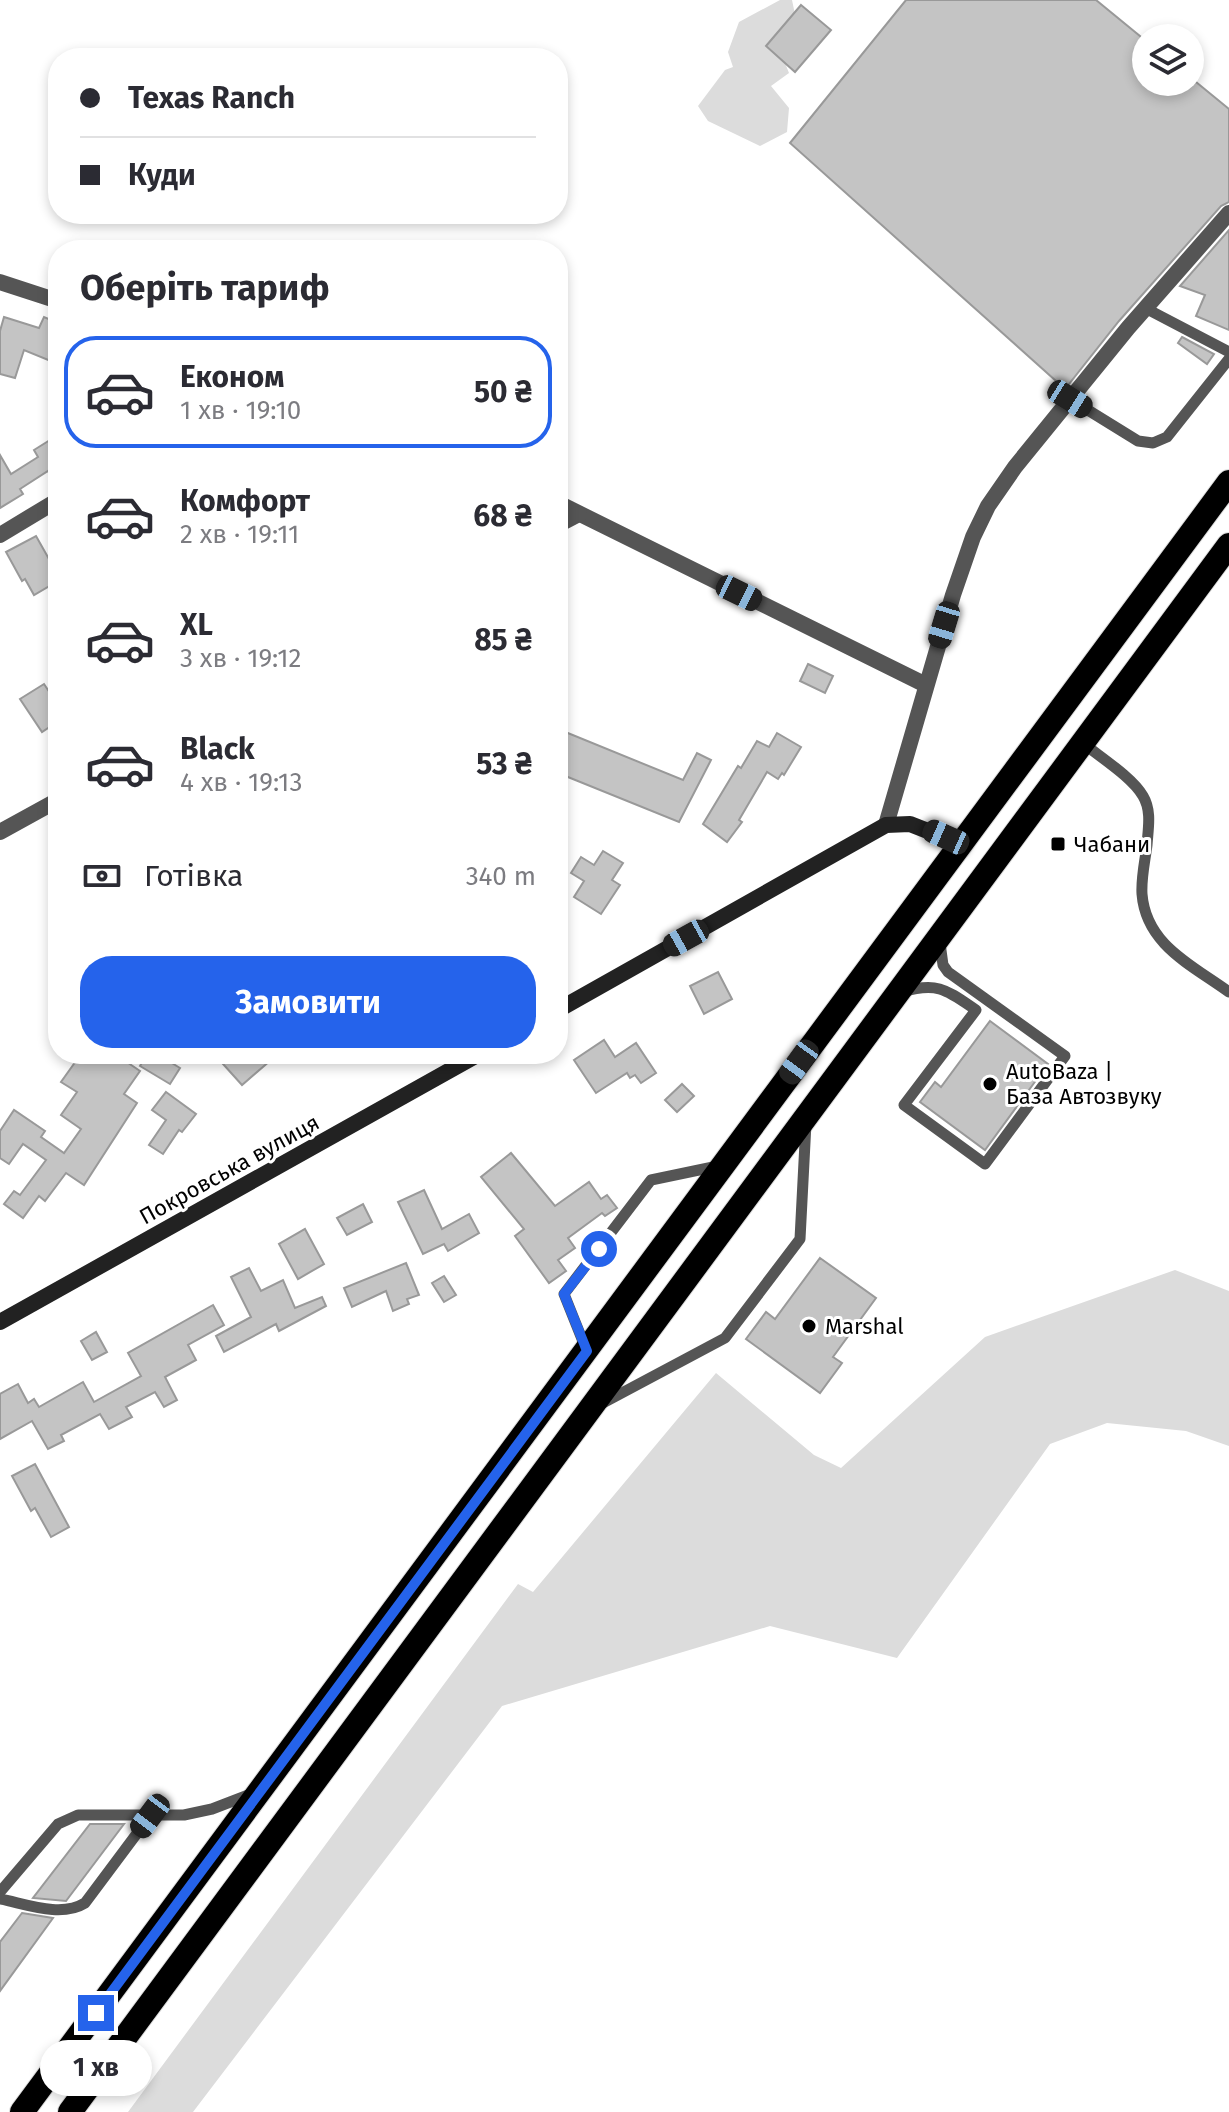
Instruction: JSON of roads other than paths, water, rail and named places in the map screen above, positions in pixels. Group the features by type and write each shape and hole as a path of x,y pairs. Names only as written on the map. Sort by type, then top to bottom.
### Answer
{"highway":[{"path":"22,2112 1229,482"},
{"path":"70,2112 1229,545"}],"street":[{"path":"886,825 973,537 988,506 1070,399 1229,213"},
{"path":"0,282 48,298"},
{"path":"0,535 48,506"},
{"path":"568,508 926,685"},
{"path":"568,520 579,514"},
{"path":"0,832 48,806"},
{"path":"568,1004 886,825 910,824 961,844"},
{"name":"Покровська вулиця","path":"0,1322 461,1064"}],"lane":[{"path":"1145,308 1229,352"},
{"path":"1070,399 1138,441 1153,443 1167,437 1229,359"},
{"path":"1083,743 1143,795 1149,823 1142,890 1144,911 1160,942 1229,992"},
{"path":"899,994 915,989 942,988 976,1010 904,1105 985,1164 1065,1056 948,972 940,952 940,936"},
{"path":"585,1412 725,1338 800,1239 807,1117"},
{"path":"587,1351 564,1294 651,1180 723,1165"},
{"path":"0,1892 58,1824 78,1815 184,1815 212,1809 263,1789"},
{"path":"0,1899 61,1910 76,1909 85,1903 150,1816"}],"place":[{"name":"Чабани","path":"1058,844"},
{"name":"AutoBaza | База Автозвуку","path":"990,1084"},
{"name":"Marshal","path":"809,1326"}]}
